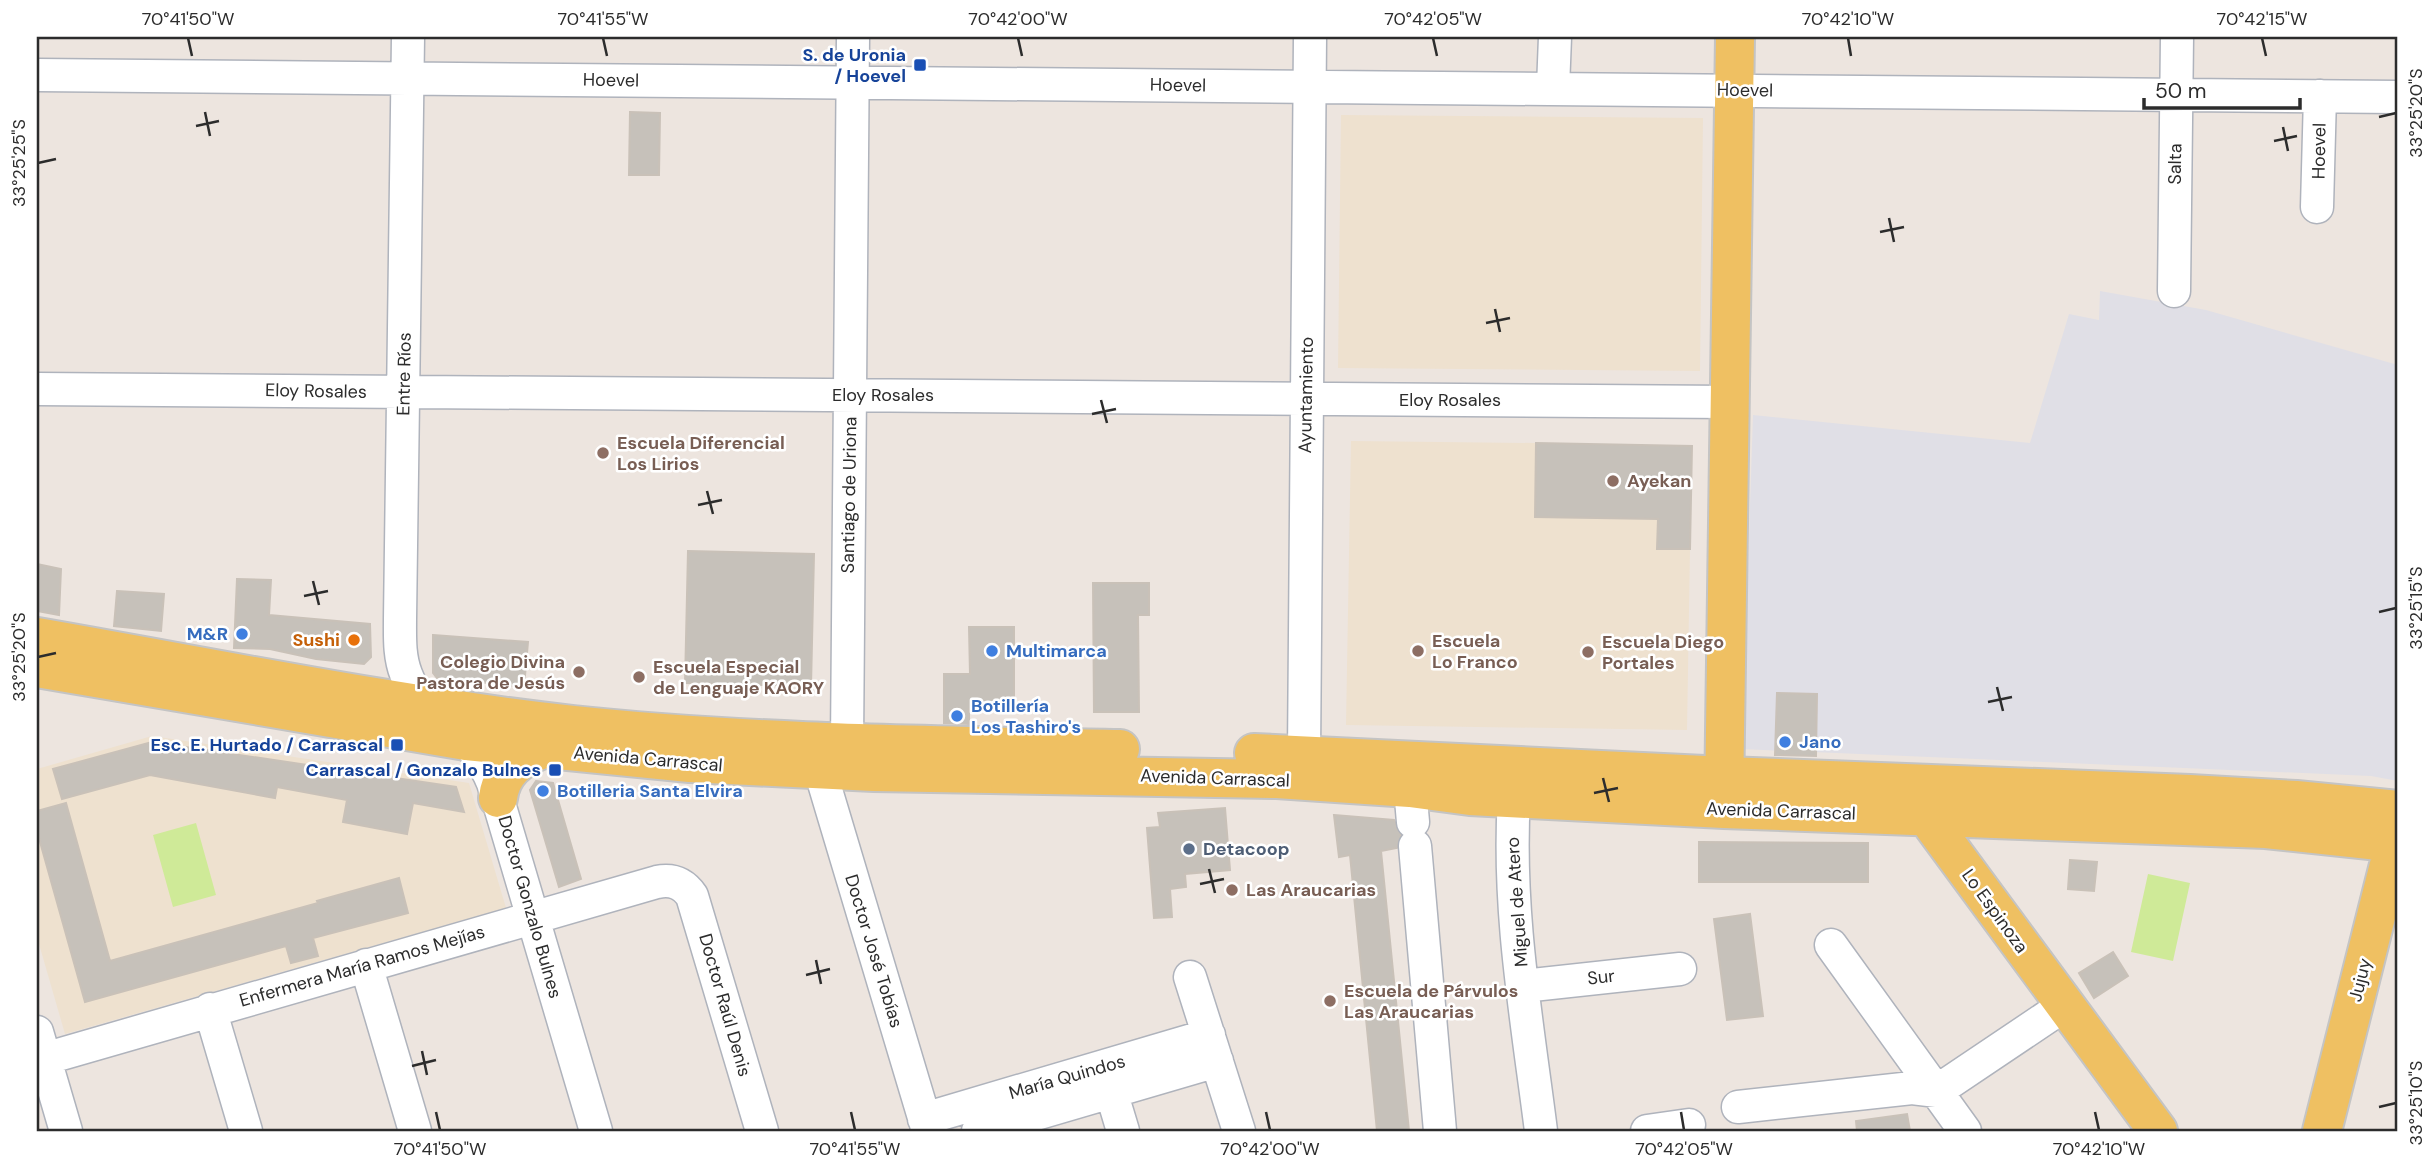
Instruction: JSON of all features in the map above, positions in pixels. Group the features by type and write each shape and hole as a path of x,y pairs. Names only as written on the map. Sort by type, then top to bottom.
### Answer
{"main road":[{"path":"1724,793 1735,37"},
{"name":"Avenida Carrascal","path":"37,637 425,705 588,726 762,740 1304,754 1724,793 1926,816 2397,831"},
{"name":"Avenida Carrascal","path":"37,668 466,741 677,762 820,770 1232,778 1413,819 1470,796 1514,798 1724,793 2203,794 2297,800 2397,831"},
{"path":"498,798 501,784 510,768 542,749"},
{"name":"Lo Espinoza","path":"1926,816 2158,1131"},
{"name":"Jujuy","path":"2322,1131 2397,831"}],"street":[{"name":"Entre Ríos","path":"408,37 400,643 405,673 425,705"},
{"name":"Santiago de Uriona","path":"846,743 853,37"},
{"name":"Ayuntamiento","path":"1304,754 1310,37"},
{"path":"1553,88 1555,37"},
{"name":"Salta","path":"2174,291 2177,37"},
{"name":"Hoevel","path":"37,75 2398,97"},
{"name":"Hoevel","path":"2317,207 2320,96"},
{"name":"Eloy Rosales","path":"37,389 1730,402"},
{"name":"Doctor Gonzalo Bulnes","path":"425,705 466,741 485,766 498,798 596,1131"},
{"name":"Doctor José Tobías","path":"820,770 926,1125"},
{"name":"Miguel de Atero","path":"1514,798 1511,874 1541,1131"},
{"path":"1413,819 1440,1131"},
{"name":"Enfermera María Ramos Mejías","path":"39,1050 211,1009 657,882 665,880 680,884"},
{"name":"Doctor Raúl Denis","path":"680,884 687,889 695,904 762,1131"},
{"path":"1831,945 1965,1131"},
{"path":"366,965 415,1131"},
{"name":"Sur","path":"1523,986 1680,969"},
{"path":"1190,977 1239,1131"},
{"path":"1738,1107 1912,1088 1937,1091 2065,1005"},
{"path":"211,1009 246,1131"},
{"name":"María Quindos","path":"926,1125 1107,1079 1213,1048"},
{"path":"39,1050 65,1131"},
{"path":"1107,1079 1122,1131"},
{"name":"María Quindos","path":"978,1131 1107,1079"},
{"path":"1647,1131 1689,1125"}],"shaded area":[{"path":"1341,115 1703,118 1700,371 1338,368"},
{"path":"2100,291 2206,310 2398,365 2398,781 2371,776 1742,749 1753,415 2030,443 2069,314 2099,320"},
{"path":"1351,441 1536,443 1535,517 1658,519 1657,548 1690,549 1687,730 1346,725"},
{"path":"152,736 469,783 506,908 65,1034 37,937 37,769"}],"green space":[{"path":"196,823 216,895 173,907 153,835"},
{"path":"2148,874 2190,883 2173,961 2131,952"}],"building":[{"path":"630,112 660,113 659,175 629,175"},
{"name":"Ayekan","path":"1536,443 1692,446 1690,549 1657,549 1658,519 1535,517"},
{"path":"688,551 814,554 811,686 685,683"},
{"path":"37,564 61,569 59,615 37,611"},
{"path":"237,579 271,580 269,615 370,624 371,657 364,664 316,659 270,649 234,648"},
{"path":"1093,583 1149,583 1149,615 1138,615 1139,712 1094,712"},
{"path":"117,591 164,594 161,631 114,626"},
{"name":"Multimarca","path":"969,627 1014,627 1014,709 969,709 969,724 944,723 944,674 970,674"},
{"path":"433,635 528,642 524,687 437,678 433,673"},
{"path":"1777,693 1817,694 1816,756 1775,755"},
{"path":"152,742 456,787 464,812 413,803 407,834 343,822 347,800 277,787 275,798 150,775 62,799 53,769"},
{"path":"536,781 553,783 581,879 559,887 530,790"},
{"path":"66,803 110,961 399,878 408,913 313,938 318,956 291,963 286,946 85,1002 37,831 37,811"},
{"name":"Detacoop","path":"1225,808 1230,870 1185,874 1186,887 1170,889 1172,917 1154,918 1147,828 1160,827 1158,813"},
{"path":"1334,815 1394,820 1401,835 1397,848 1381,851 1409,1131 1377,1131 1350,855 1339,857"},
{"path":"1699,842 1868,843 1868,882 1699,882"},
{"path":"2070,860 2097,862 2094,891 2068,889"},
{"path":"1750,914 1763,1016 1727,1020 1714,919"},
{"path":"2113,952 2128,976 2094,998 2079,973"},
{"path":"1907,1114 1910,1131 1857,1131 1856,1121"}],"place":[{"name":"S. de Uronia / Hoevel","path":"920,65"},
{"name":"Escuela Diferencial Los Lirios","path":"603,453"},
{"name":"Ayekan","path":"1613,481"},
{"name":"M&R","path":"242,634"},
{"name":"Sushi","path":"354,640"},
{"name":"Multimarca","path":"992,651"},
{"name":"Escuela Lo Franco","path":"1418,651"},
{"name":"Escuela Diego Portales","path":"1588,652"},
{"name":"Colegio Divina Pastora de Jesús","path":"579,672"},
{"name":"Escuela Especial de Lenguaje KAORY","path":"639,677"},
{"name":"Botillería Los Tashiro's","path":"957,716"},
{"name":"Jano","path":"1785,742"},
{"name":"Esc. E. Hurtado / Carrascal","path":"397,745"},
{"name":"Carrascal / Gonzalo Bulnes","path":"555,770"},
{"name":"Botilleria Santa Elvira","path":"543,791"},
{"name":"Detacoop","path":"1189,849"},
{"name":"Las Araucarias","path":"1232,890"},
{"name":"Escuela de Párvulos Las Araucarias","path":"1330,1001"}]}
